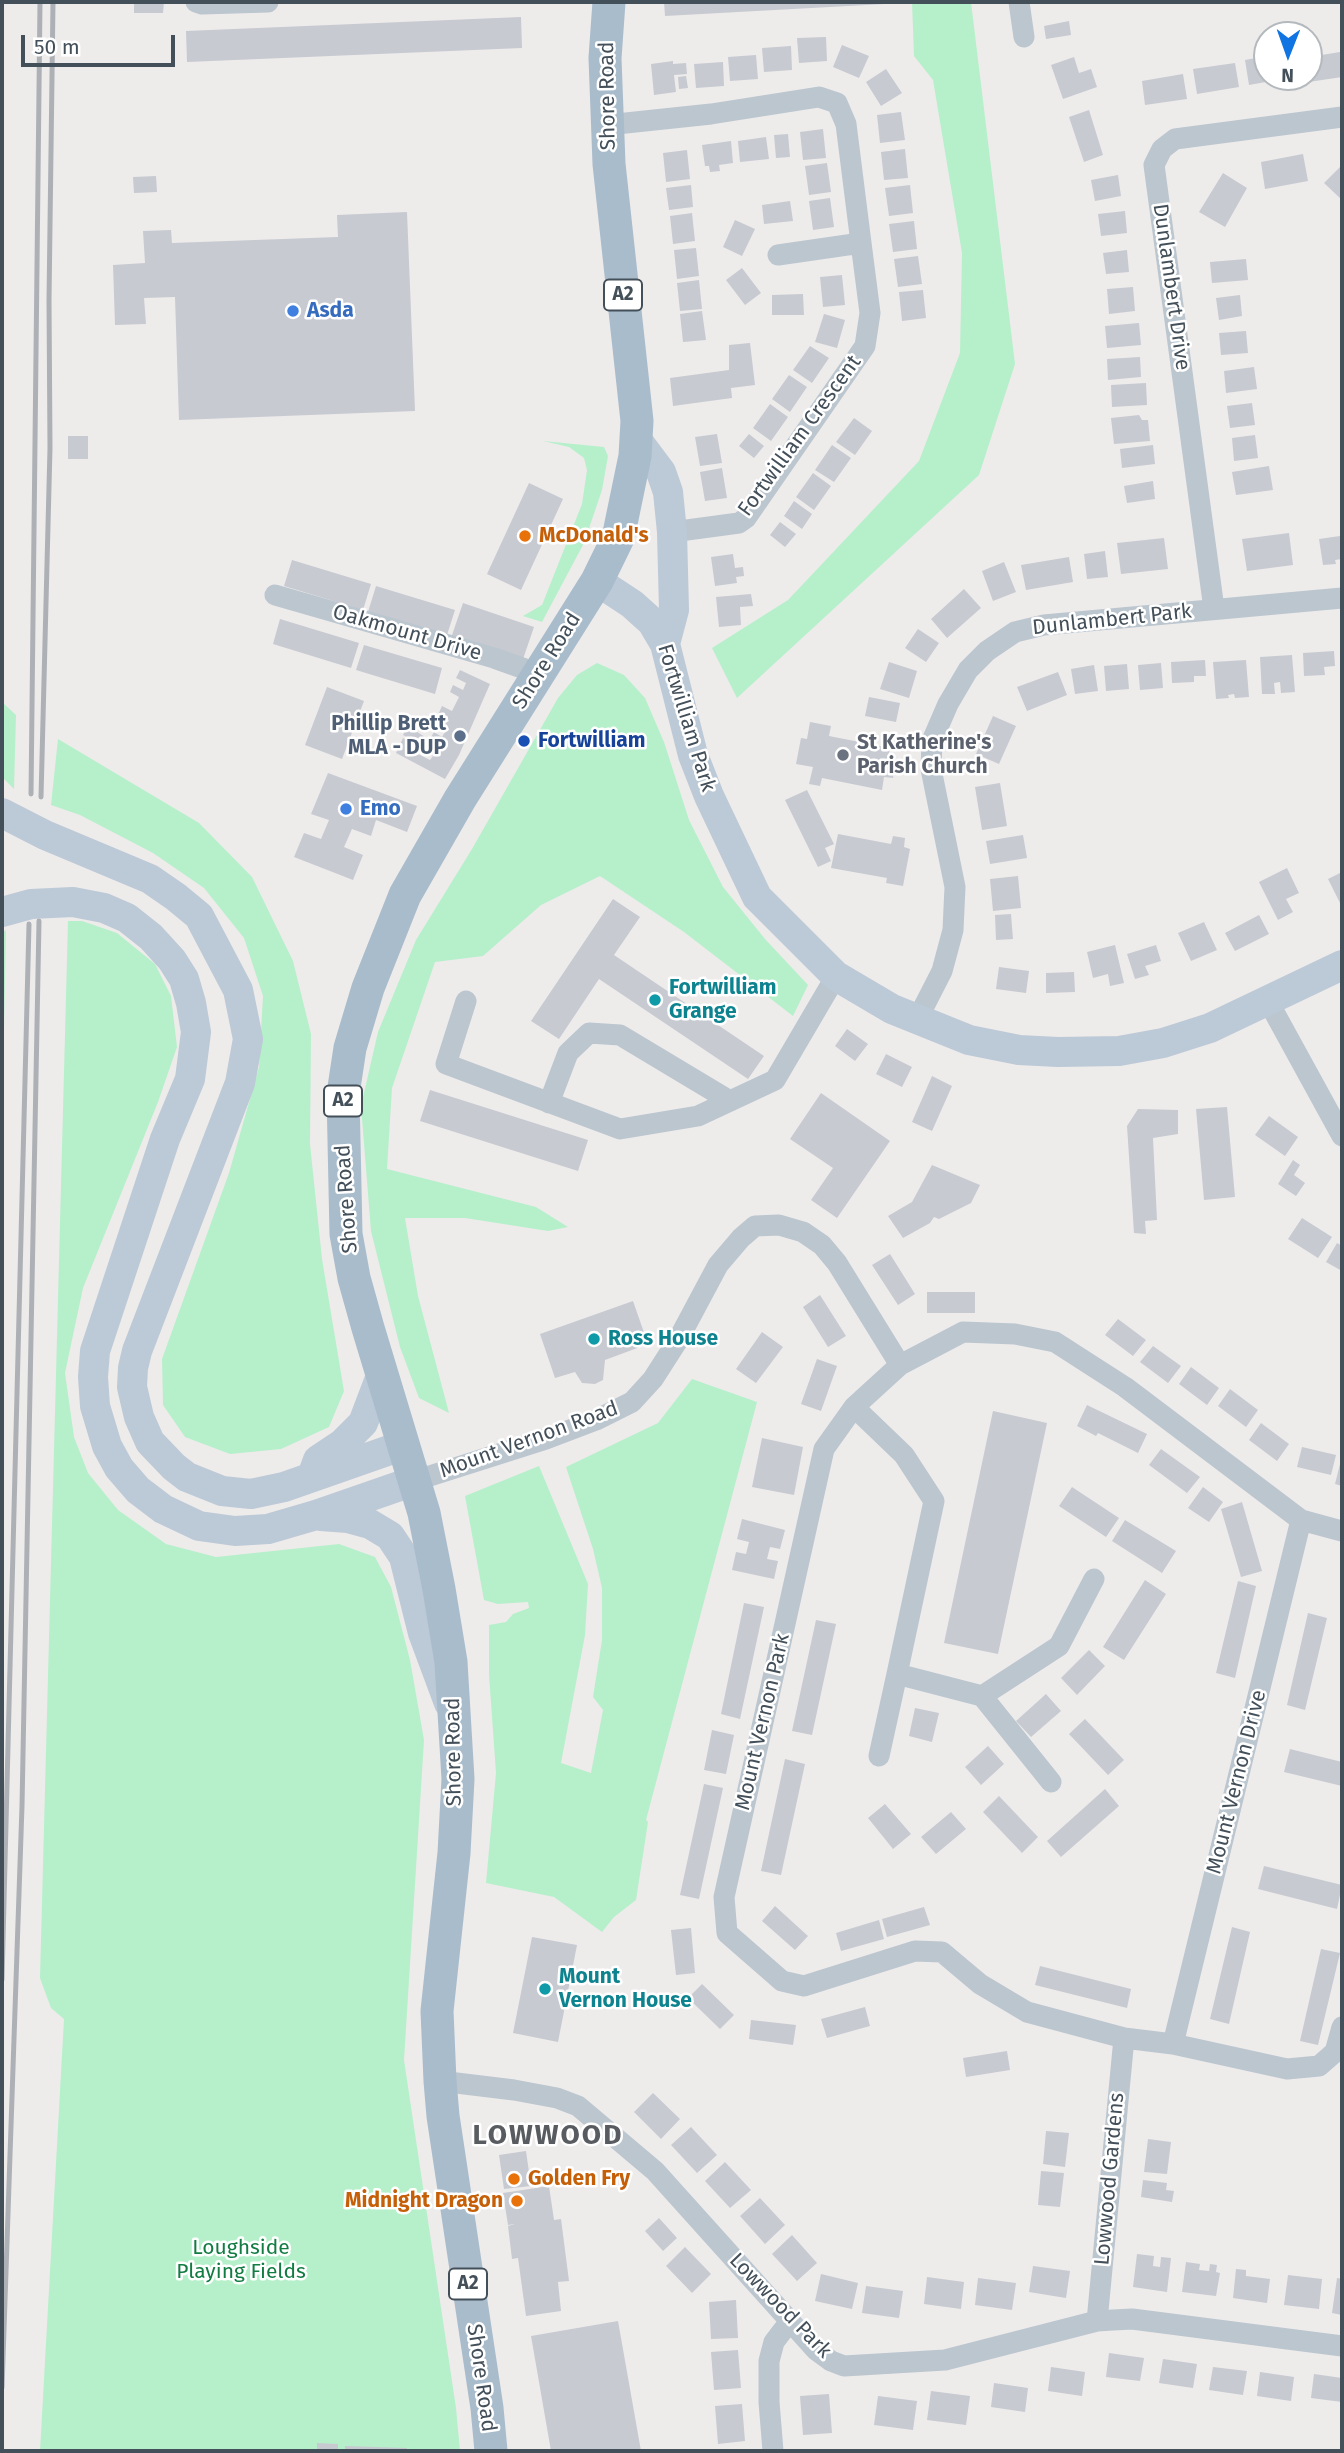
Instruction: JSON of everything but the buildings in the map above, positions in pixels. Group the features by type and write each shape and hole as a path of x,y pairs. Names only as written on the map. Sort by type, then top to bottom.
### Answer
{"main road":[{"name":"Shore Road","path":"491,2451 440,2081 437,2011 454,1853 458,1779 451,1662 424,1513 354,1278 346,1234 343,1094 350,1048 368,988 404,895 460,799 597,581 618,538 637,440 637,421 610,177 605,58 609,2"}],"street":[{"path":"197,2 268,2"},
{"path":"1019,2 1024,37"},
{"name":"Fortwilliam Crescent","path":"607,125 711,114 819,97 837,103 846,124 870,313 865,346 746,518 739,523 672,532"},
{"name":"Dunlambert Drive","path":"1214,609 1154,165 1162,149 1175,139 1342,117"},
{"path":"778,255 861,243"},
{"path":"637,440 661,472 668,492 674,610 665,644"},
{"name":"Fortwilliam Park","path":"597,581 632,604 652,622 665,644 693,755 709,796 757,897 836,975 892,1009 969,1040 1019,1050 1119,1051 1163,1043 1210,1028 1342,965"},
{"name":"Oakmount Drive","path":"275,595 494,658 539,674"},
{"name":"Dunlambert Park","path":"918,1018 942,971 953,930 955,887 931,769 932,741 948,704 968,670 987,651 1015,632 1044,625 1342,598"},
{"path":"2,813 45,835 150,879 199,916 239,990 248,1039 240,1083 137,1351 132,1388 139,1417 150,1442 174,1468 187,1477 222,1491 251,1494 284,1487 404,1445"},
{"path":"2,912 31,904 73,902 104,908 127,918 151,937 172,960 184,979 191,1003 196,1032 190,1079 165,1139 95,1351 95,1406 107,1446 119,1468 138,1490 163,1509 199,1526 235,1531 268,1529 414,1481"},
{"path":"466,1001 446,1064 620,1129 698,1116 775,1080 836,975"},
{"path":"1268,1001 1342,1136"},
{"path":"550,1102 568,1052 589,1032 620,1035 730,1101"},
{"name":"Mount Vernon Road","path":"414,1481 546,1439 596,1420 632,1402 653,1379 678,1340 718,1265 755,1226 779,1225 803,1232 822,1245 837,1263 900,1365"},
{"name":"Mount Vernon Park","path":"1342,1531 1301,1520 1125,1387 1055,1342 1015,1334 963,1332 900,1365 854,1407 824,1449 724,1897 727,1933 782,1981 804,1986 915,1951 942,1952 980,1984 1027,2012 1124,2038 1173,2044 1287,2069 1319,2066 1335,2052 1342,2027"},
{"path":"311,1478 318,1460 342,1444 363,1423 382,1373"},
{"path":"854,1407 904,1455 934,1502 878,1755"},
{"path":"316,1515 348,1518 370,1524 390,1536 404,1557 423,1633 456,1723"},
{"name":"Mount Vernon Drive","path":"1173,2044 1301,1520"},
{"path":"982,1696 1059,1646 1094,1579"},
{"path":"897,1674 982,1696 1051,1782"},
{"name":"Lowwood Gardens","path":"1097,2321 1124,2038"},
{"name":"Lowwood Park","path":"440,2081 514,2090 570,2101 578,2106 654,2171 816,2350 831,2361 844,2366 945,2360 1097,2321 1132,2319 1342,2346"},
{"path":"773,2451 769,2361 774,2342 789,2320"}],"green space":[{"path":"912,2 971,2 1015,364 979,475 737,698 712,648 788,600 919,461 960,353 962,253 933,80 914,56"},
{"path":"543,441 604,447 608,456 602,490 584,543 542,622 523,616 542,605 582,504 587,470 584,458 569,447"},
{"path":"597,663 624,675 645,698 664,742 689,820 723,887 765,939 808,985 793,1016 684,932 600,876 541,905 483,956 435,962 392,1088 387,1169 536,1207 568,1227 548,1231 465,1218 405,1218 418,1296 449,1413 419,1398 400,1347 371,1231 361,1106 378,1032 416,940 472,849 558,698 577,675"},
{"path":"2,702 16,715 14,789 2,777"},
{"path":"58,739 199,823 252,877 293,961 311,1034 310,1144 322,1259 344,1391 329,1427 281,1449 230,1454 185,1437 163,1405 162,1359 229,1173 259,1067 263,996 244,938 204,888 153,853 80,815 51,805"},
{"name":"Loughside Playing Fields","path":"68,921 82,921 117,933 155,964 171,996 177,1047 158,1102 83,1288 65,1373 74,1437 88,1473 118,1510 166,1544 216,1557 339,1544 375,1557 391,1587 410,1660 424,1740 404,2060 456,2408 460,2451 40,2451 64,2019 51,2008 40,1978"},
{"path":"6,930 2,1132 2,933"},
{"path":"692,1379 757,1402 646,1820 648,1822 636,1900 614,1917 602,1932 554,1897 486,1883 496,1773 489,1675 489,1625 506,1622 513,1614 529,1608 528,1602 498,1604 484,1600 465,1496 539,1466 588,1584 585,1635 561,1763 591,1773 603,1710 593,1697 602,1640 602,1588 593,1549 566,1467 658,1423"}],"railway":[{"path":"31,794 40,2"},
{"path":"41,797 50,448 53,2"},
{"path":"2,2388 22,1806 39,921"},
{"path":"2,1980 29,924"}],"place":[{"name":"Asda","path":"293,311"},
{"name":"McDonald's","path":"525,536"},
{"name":"Phillip Brett MLA - DUP","path":"460,736"},
{"name":"Fortwilliam","path":"524,741"},
{"name":"St Katherine's Parish Church","path":"843,755"},
{"name":"Emo","path":"346,809"},
{"name":"Fortwilliam Grange","path":"655,1000"},
{"name":"Ross House","path":"594,1339"},
{"name":"Mount Vernon House","path":"545,1989"},
{"name":"Golden Fry","path":"514,2179"},
{"name":"Midnight Dragon","path":"517,2201"}],"district":[{"name":"LOWWOOD","path":"548,2136"}]}
